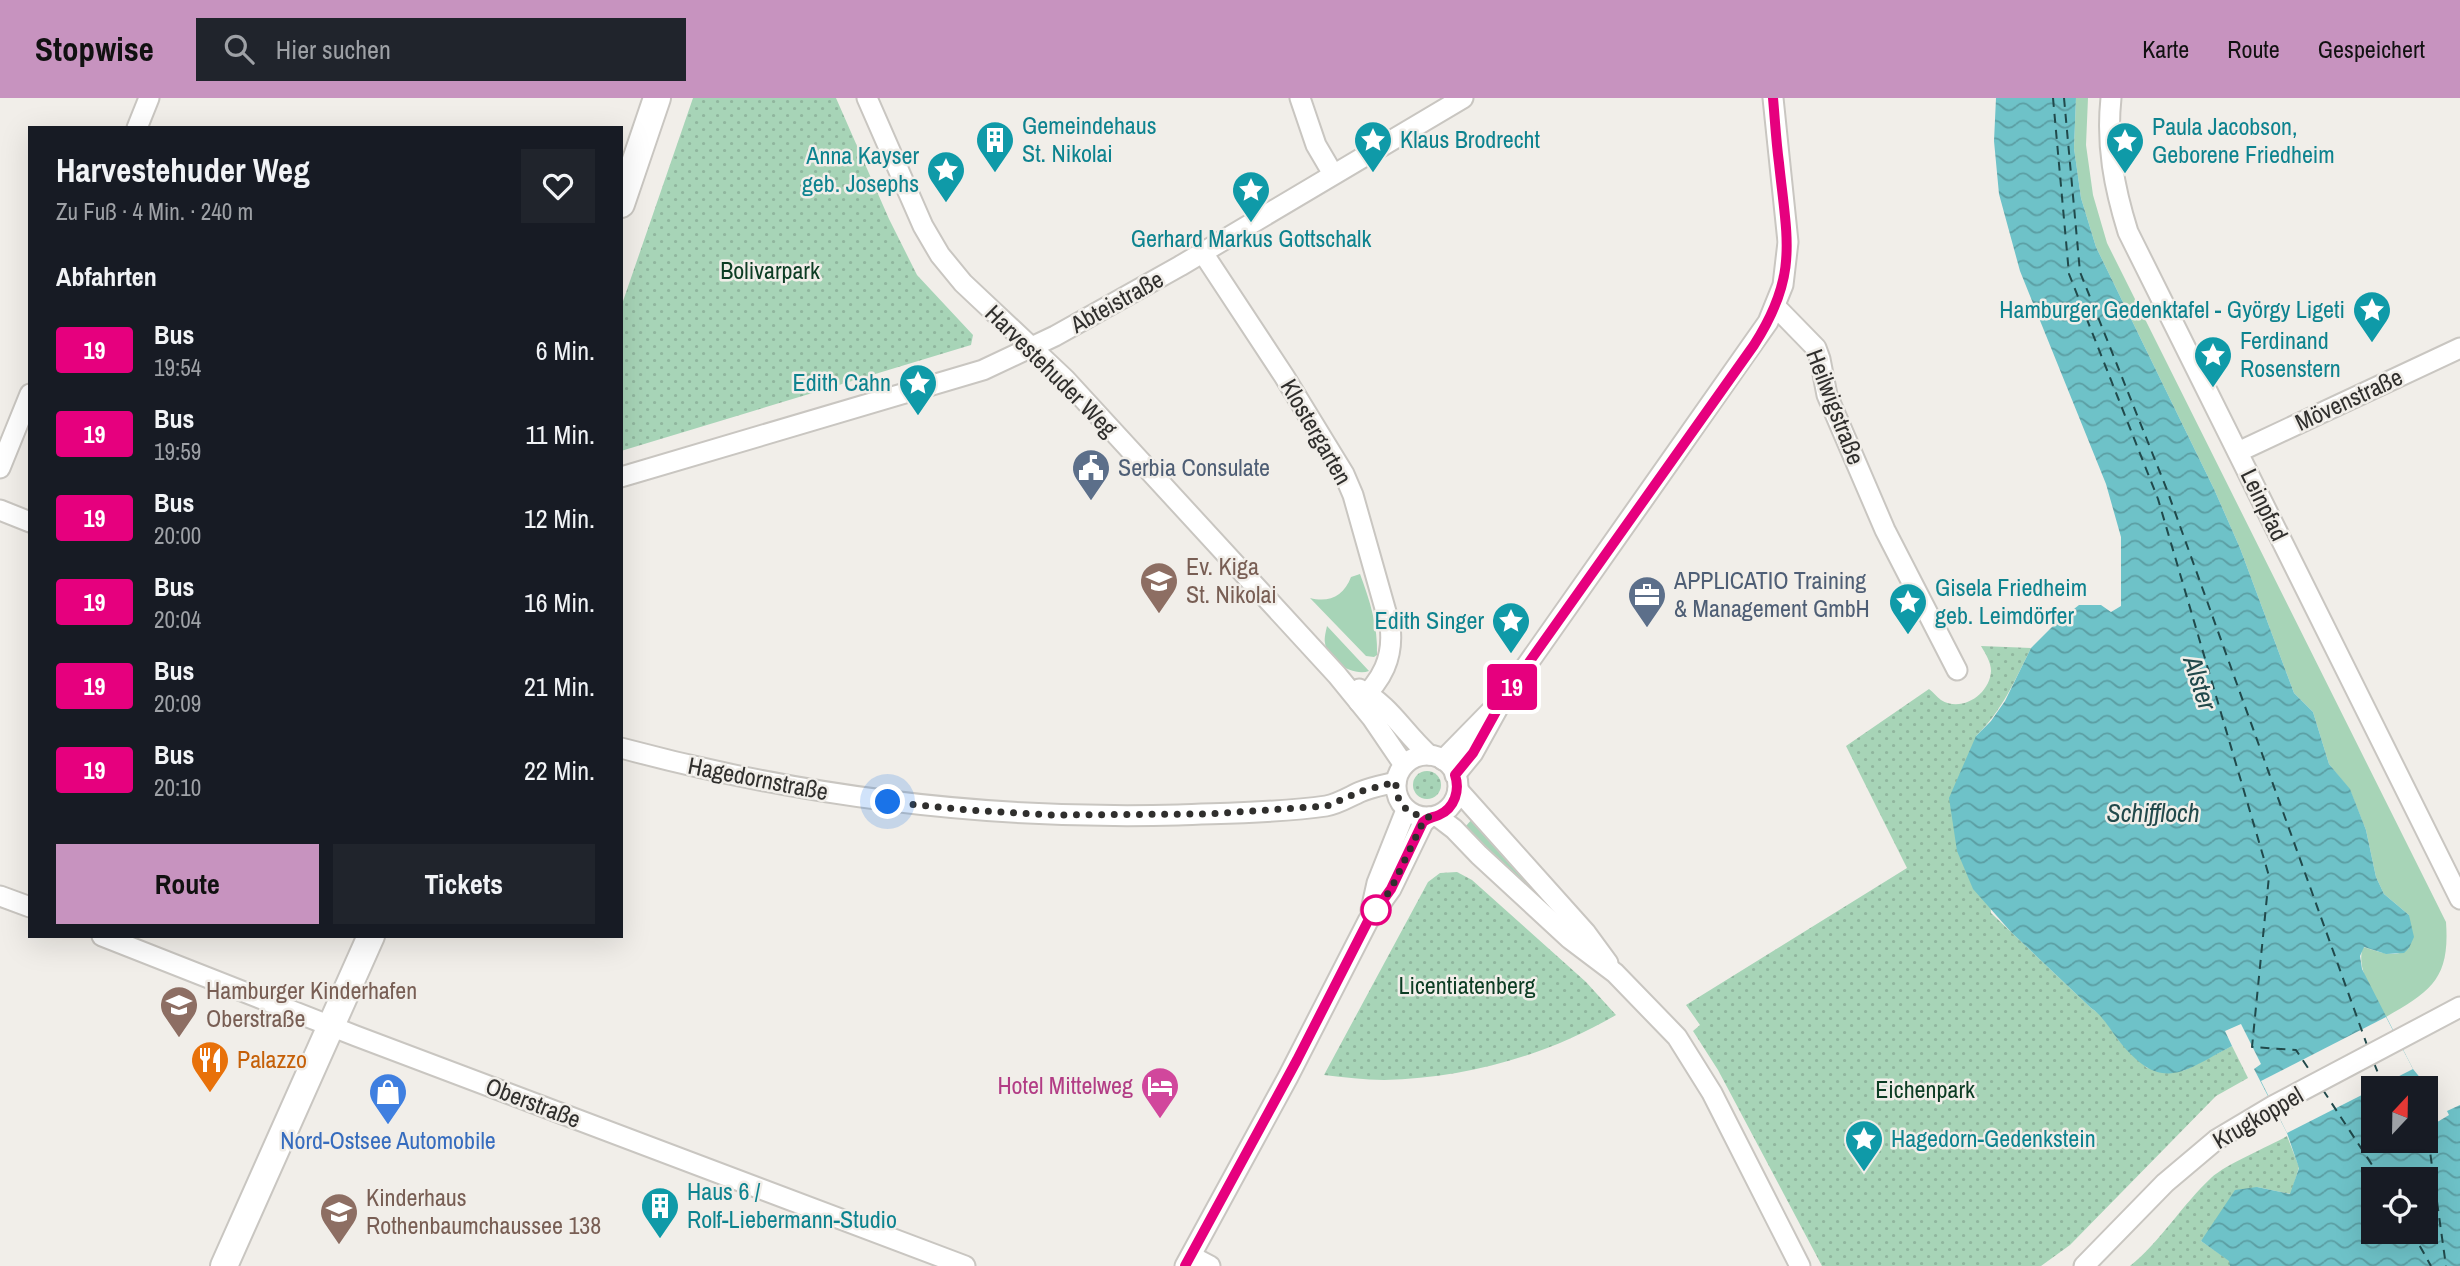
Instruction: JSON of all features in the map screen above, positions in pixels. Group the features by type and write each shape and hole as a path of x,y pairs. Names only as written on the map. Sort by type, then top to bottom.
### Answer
{"main road":[{"path":"623,198 657,98"},
{"path":"223,1266 370,938"}],"street":[{"path":"138,126 149,98"},
{"name":"Harvestehuder Weg","path":"867,98 923,226 940,255 979,300 1065,379 1337,675 1363,698 1394,714 1417,745 1446,770 1587,933 1615,973"},
{"path":"1300,98 1317,145 1332,174"},
{"name":"Abteistraße","path":"623,476 983,370 1032,347 1203,253 1463,98"},
{"path":"1446,770 1473,753 1503,699 1754,345 1775,306 1786,270 1788,242 1773,98"},
{"name":"Leinpfad","path":"2111,98 2109,151 2116,192 2128,232 2460,899"},
{"name":"Klostergarten","path":"1203,253 1320,433 1353,495 1390,625 1391,637 1391,649 1385,670 1363,698"},
{"name":"Heilwigstraße","path":"1775,306 1816,348 1827,394 1885,530 1957,670"},
{"name":"Mövenstraße","path":"2238,452 2460,348"},
{"path":"0,468 28,399"},
{"path":"0,510 28,521"},
{"name":"Harvestehuder Weg","path":"1363,698 1400,774 1398,799 1406,810 1417,816 1433,816 1454,829 1570,939 1615,973 1662,1020 1692,1059 1800,1266"},
{"name":"Hagedornstraße","path":"623,749 788,787 919,805 1049,815 1195,814 1327,806 1400,774"},
{"path":"1400,774 1415,758 1446,770"},
{"path":"1210,1266 1188,1261 1300,1055 1368,921 1391,889 1423,822 1450,806 1446,770"},
{"path":"1368,921 1377,883 1406,810"},
{"path":"0,896 28,907"},
{"name":"Oberstraße","path":"107,938 331,1026 965,1266"},
{"name":"Krugkoppel","path":"2084,1266 2190,1161 2216,1140 2460,1007"}],"green space":[{"name":"Bolivarpark","path":"693,98 836,98 889,219 917,275 973,335 971,345 623,450 623,301"},
{"path":"2076,98 2088,98 2086,145 2093,195 2107,243 2446,922 2445,957 2435,981 2415,999 2386,1017 2364,974 2361,956 2363,947 2392,954 2404,952 2409,948 2409,915 2384,894 2376,877 2366,830 2350,790 2329,764 2313,712 2294,693 2240,548 2214,489 2096,247 2081,198 2074,148"},
{"path":"1360,574 1375,624 1377,655 1374,657 1366,656 1310,598 1329,599 1344,589 1351,577"},
{"path":"1327,626 1369,671 1356,672 1342,666 1330,655 1325,643"},
{"name":"Eichenpark","path":"1981,646 2031,648 2001,706 1976,736 1991,913 2102,1016 2119,1041 2147,1068 2183,1071 2232,1046 2248,1078 2216,1096 2070,1245 2041,1266 1822,1266 1718,1070 1693,1031 1700,1025 1686,1005 1907,868 1846,746 1929,689 1941,700 1949,703 1966,703 1974,699 1986,687 1991,671"},
{"path":"1427,771 1437,775 1441,785 1437,795 1427,799 1417,795 1413,785 1417,775"},
{"path":"1475,816 1574,929 1570,932 1464,828"},
{"name":"Licentiatenberg","path":"1457,872 1472,880 1586,982 1616,1015 1562,1042 1475,1069 1445,1075 1384,1080 1324,1075 1428,882 1440,873"},
{"path":"2287,1136 2299,1167 2291,1194 2257,1187 2201,1241 2230,1261 2230,1266 2130,1266 2211,1178 2237,1161"}],"water":[{"name":"Schiffloch","path":"1996,98 2076,98 2074,148 2081,198 2096,247 2214,489 2240,548 2294,693 2313,712 2329,764 2350,789 2366,830 2376,877 2384,894 2409,915 2414,937 2404,953 2386,954 2364,947 2360,956 2362,969 2419,1076 2361,1076 2361,1153 2438,1153 2438,1122 2449,1115 2447,1111 2460,1105 2460,1266 2230,1266 2229,1261 2201,1241 2235,1190 2257,1187 2290,1194 2299,1168 2287,1133 2254,1069 2261,1064 2241,1024 2225,1031 2232,1046 2199,1064 2173,1073 2160,1073 2148,1068 2119,1041 2099,1015 2011,932 1973,889 1957,851 1949,798 1976,736 2005,701 2031,648 2056,623 2079,605 2101,605 2111,612 2121,606 2121,537 2106,484 2020,271 1999,194 1994,141"}],"pier":[{"path":"2386,1017 2413,1069 2399,1076 2361,1076 2361,1095 2287,1133 2261,1081"}],"ferry route":[{"path":"2053,98 2069,274 2158,499 2269,876 2252,1047 2296,1050 2312,1074"},
{"path":"2064,98 2080,272 2167,490 2367,1045"},
{"path":"2374,1063 2379,1076"},
{"path":"2323,1090 2373,1167"},
{"path":"2430,1153 2446,1266"},
{"path":"2419,1244 2431,1266"}],"bus line":[{"name":"19","path":"1185,1266 1297,1060 1368,921 1391,889 1423,822 1444,812 1453,803 1458,790 1455,775 1473,753 1503,699 1768,322 1783,285 1788,256 1773,98"}],"place":[{"name":"Gemeindehaus St. Nikolai","path":"995,174"},
{"name":"Klaus Brodrecht","path":"1373,174"},
{"name":"Paula Jacobson, Geborene Friedheim","path":"2125,175"},
{"name":"Anna Kayser geb. Josephs","path":"946,204"},
{"name":"Gerhard Markus Gottschalk","path":"1251,224"},
{"name":"Hamburger Gedenktafel - György Ligeti","path":"2372,344"},
{"name":"Ferdinand Rosenstern","path":"2213,389"},
{"name":"Edith Cahn","path":"918,417"},
{"name":"Serbia Consulate","path":"1091,502"},
{"name":"Ev. Kiga St. Nikolai","path":"1159,615"},
{"name":"APPLICATIO Training & Management GmbH","path":"1647,629"},
{"name":"Gisela Friedheim geb. Leimdörfer","path":"1908,636"},
{"name":"Edith Singer","path":"1511,655"},
{"name":"Hamburger Kinderhafen Oberstraße","path":"179,1039"},
{"name":"Palazzo","path":"210,1094"},
{"name":"Hotel Mittelweg","path":"1160,1120"},
{"name":"Nord-Ostsee Automobile","path":"388,1126"},
{"name":"Hagedorn-Gedenkstein","path":"1864,1173"},
{"name":"Haus 6 / Rolf-Liebermann-Studio","path":"660,1240"},
{"name":"Kinderhaus Rothenbaumchaussee 138","path":"339,1246"}],"route":[{"path":"888,802 1049,815 1208,814 1327,806 1362,791 1396,782 1395,788 1400,803 1417,816 1429,817 1423,822 1391,889 1376,910"}],"water label":[{"name":"Alster","path":"2200,683"}]}
